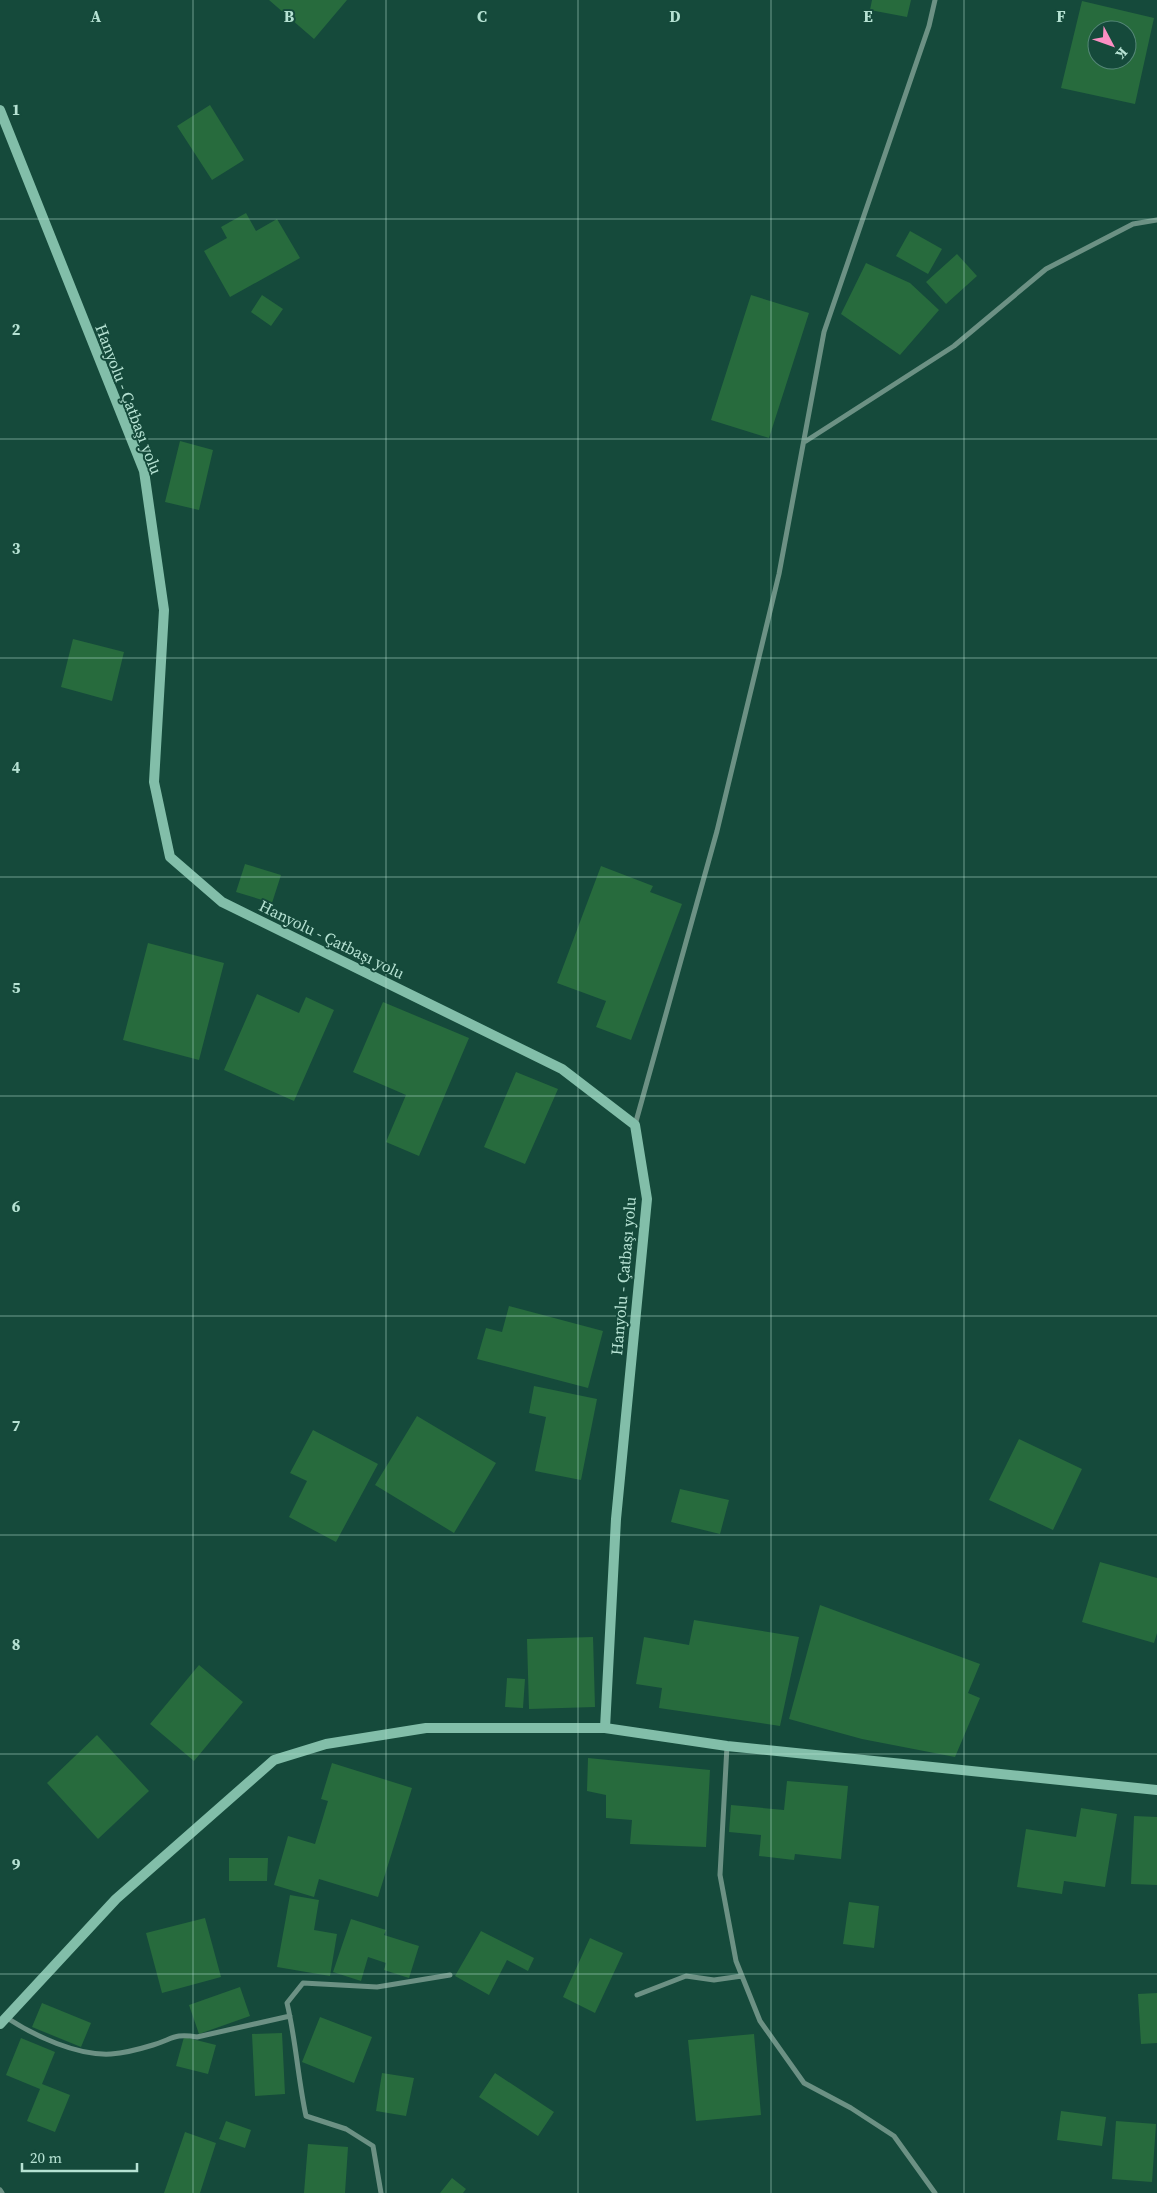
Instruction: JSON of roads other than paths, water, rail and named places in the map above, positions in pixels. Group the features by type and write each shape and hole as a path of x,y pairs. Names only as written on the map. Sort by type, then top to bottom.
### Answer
{"street":[{"path":"635,1124 717,831 779,574 806,441 824,332 929,26 935,0"},
{"name":"Hanyolu - Çatbaşı yolu","path":"0,110 144,472 164,610 154,782 170,857 222,902 562,1069 635,1124 647,1199 616,1520 605,1728"},
{"path":"806,441 954,346 1046,269 1134,224 1157,220"},
{"path":"290,2016 197,2037 182,2034 154,2045 110,2054 77,2050 32,2035 4,2021 116,1899 274,1760 326,1744 426,1728 605,1728 728,1746 1157,1790"},
{"path":"728,1746 720,1875 736,1961 760,2021 804,2084 851,2108 894,2136 935,2193"},
{"path":"381,2193 372,2146 346,2129 306,2116 287,2003 304,1983 376,1987 450,1976"},
{"path":"637,1995 686,1976 714,1980 742,1976"}]}
